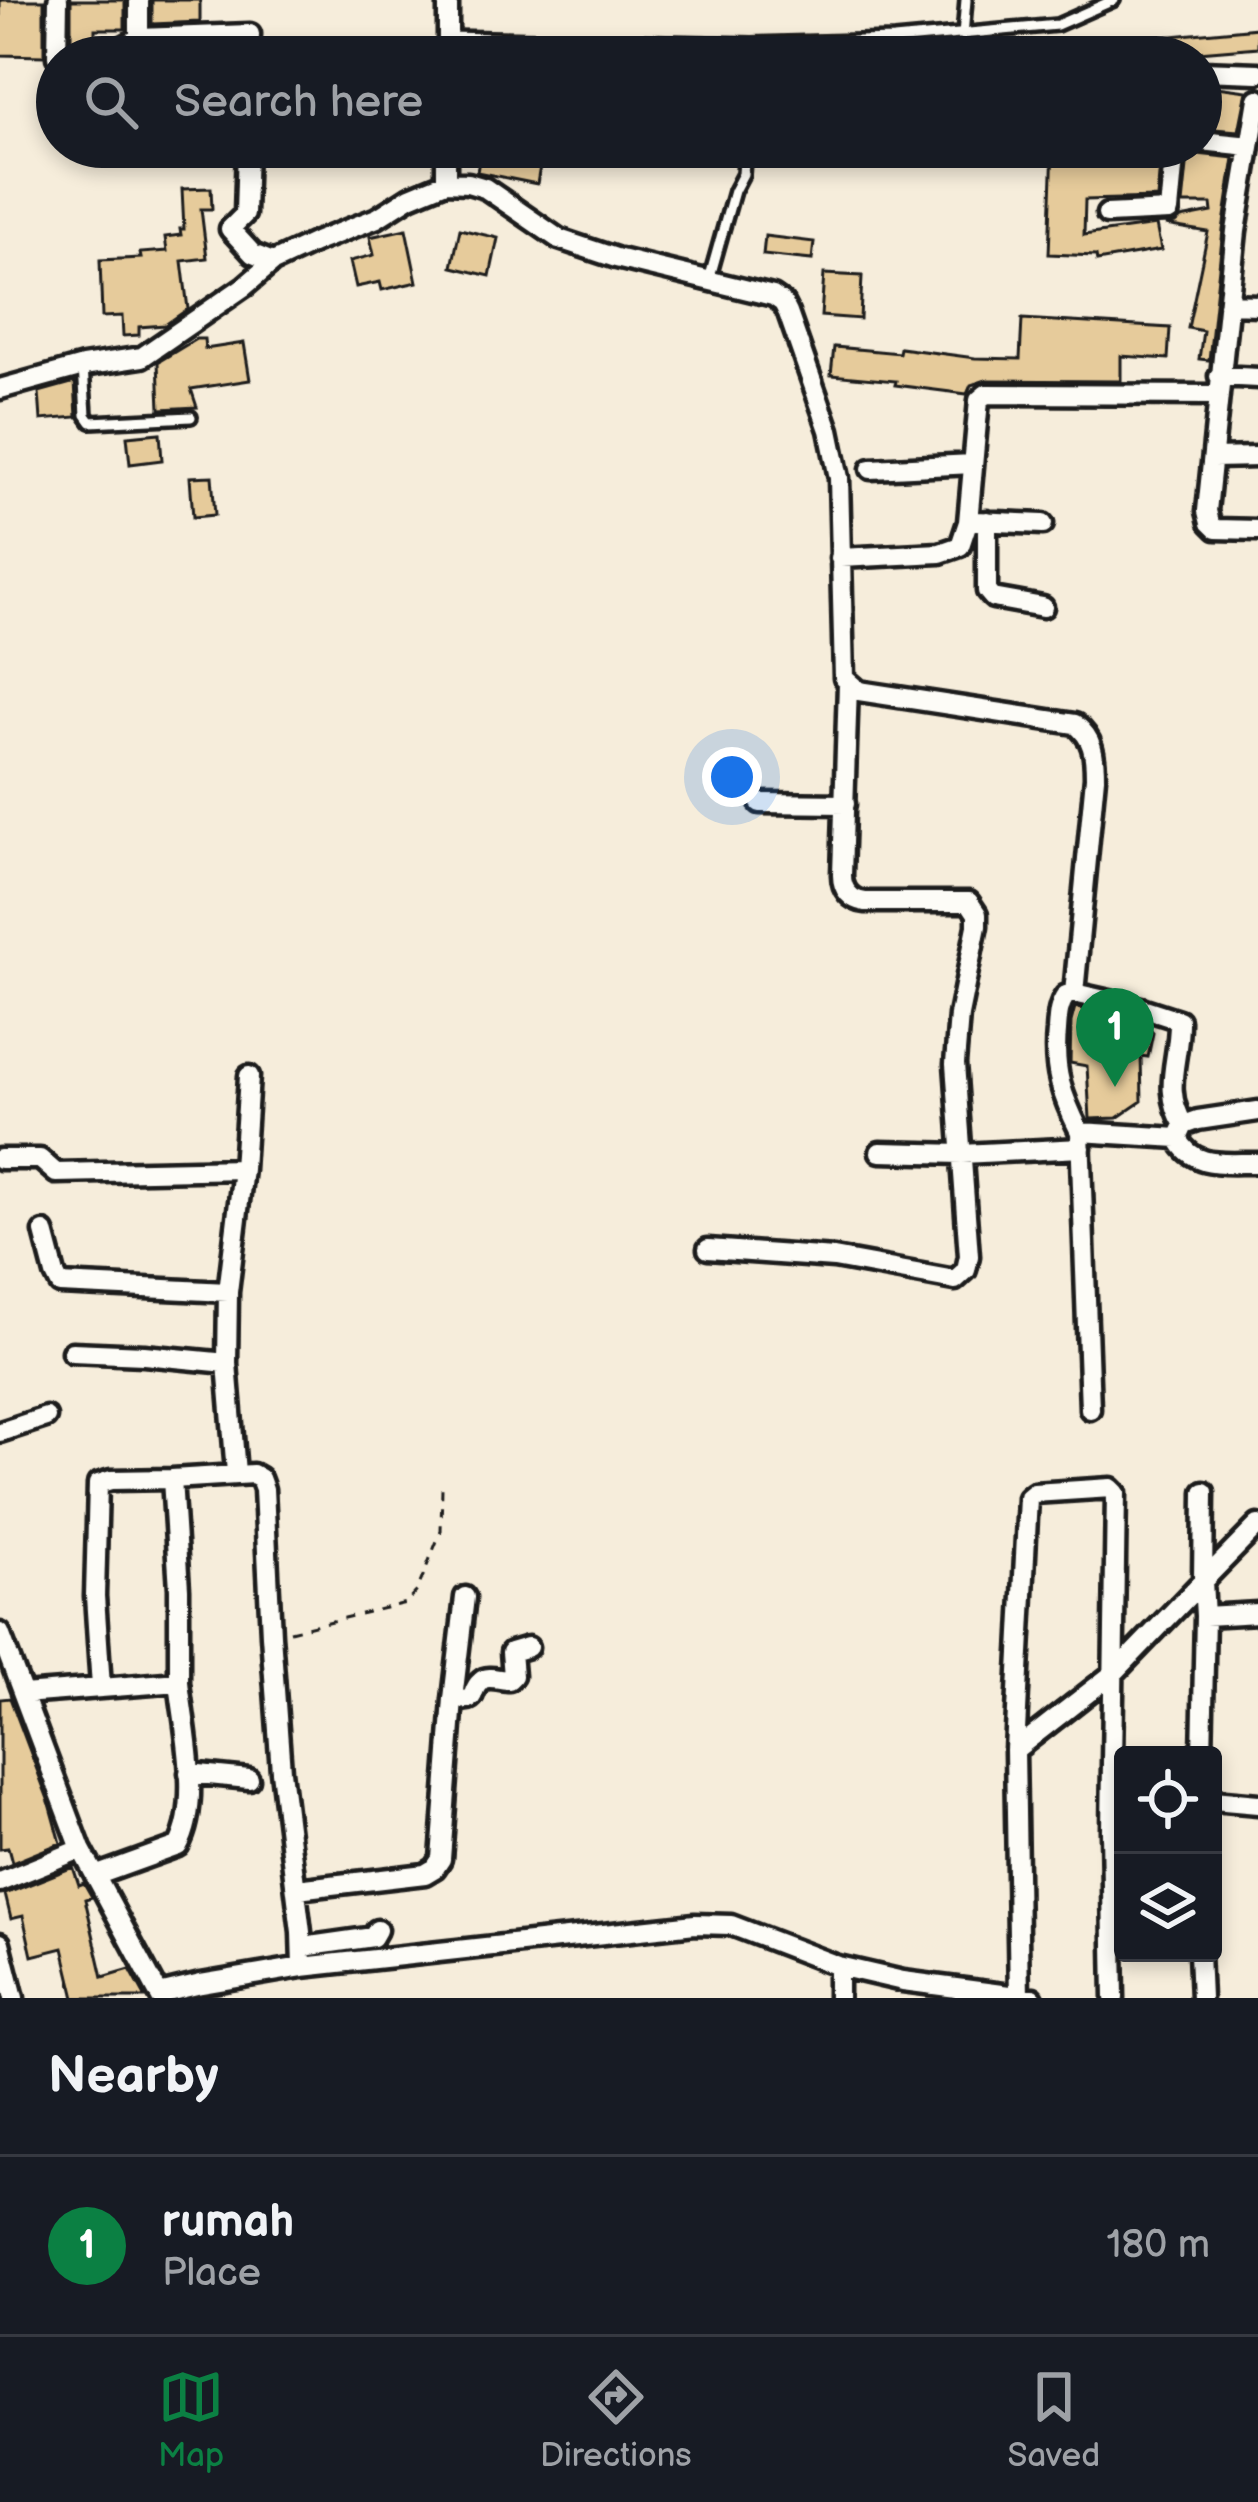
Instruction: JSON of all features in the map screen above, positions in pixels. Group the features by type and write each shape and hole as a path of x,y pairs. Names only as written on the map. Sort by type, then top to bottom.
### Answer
{"street":[{"path":"57,36 58,0"},
{"path":"139,0 139,36"},
{"path":"448,0 448,36"},
{"path":"194,36 250,36"},
{"path":"1222,72 1258,73"},
{"path":"1258,99 1236,232 1208,511 1216,530 1258,530"},
{"path":"1222,143 1250,146"},
{"path":"246,168 244,214 230,229 253,254 273,262"},
{"path":"446,168 446,182"},
{"path":"1107,214 1169,211 1173,168"},
{"path":"0,389 83,366 142,357 273,262 377,218 446,182 485,188 559,238 708,283 773,296 783,303 834,448 839,478 842,672 848,684 842,882 853,898 866,902 969,902 976,914 955,1064 969,1256 966,1270 955,1280 834,1258 708,1249"},
{"path":"1236,232 1258,230"},
{"path":"1228,304 1258,305"},
{"path":"1043,607 989,595 973,464 980,400 986,394 1219,386 1258,378"},
{"path":"1213,458 1258,457"},
{"path":"871,469 973,464"},
{"path":"841,558 952,551 978,521"},
{"path":"978,521 1043,524"},
{"path":"848,684 859,691 1075,724 1085,732 1092,744 1095,777 1074,993"},
{"path":"760,803 845,804"},
{"path":"1090,1409 1081,1140 1054,1058 1060,1002 1074,993 1175,1017 1179,1021 1172,1095 1184,1150 1194,1160 1258,1163"},
{"path":"236,1473 227,1363 228,1292 249,1076"},
{"path":"880,1152 962,1154 1181,1132 1198,1120 1258,1111"},
{"path":"0,1159 40,1159 56,1173 243,1169"},
{"path":"44,1232 60,1283 228,1292"},
{"path":"72,1352 227,1363"},
{"path":"0,1432 46,1417"},
{"path":"101,1687 95,1596 98,1484 236,1473 260,1478 281,1771 302,1957"},
{"path":"95,1876 178,1846 187,1832 189,1773 179,1682 172,1479"},
{"path":"302,1957 695,1924 731,1925 838,1966 927,1992 1024,1997 1016,1750 1030,1494 1112,1488 1116,1493 1111,1831 1114,1998"},
{"path":"1202,1746 1204,1492"},
{"path":"1016,1750 1115,1672 1258,1525"},
{"path":"297,1889 425,1874 435,1868 440,1859 465,1597"},
{"path":"1205,1616 1258,1613"},
{"path":"0,1633 81,1849 160,1996 373,1937 377,1930"},
{"path":"453,1699 470,1699 486,1678 509,1680 513,1676 511,1652 528,1647"},
{"path":"23,1694 179,1682"},
{"path":"189,1773 248,1779"},
{"path":"1222,1801 1258,1804"},
{"path":"0,1882 81,1849"},
{"path":"0,1943 14,1998"},
{"path":"1199,1962 1201,1998"},
{"path":"838,1966 838,1998"}],"lane":[{"path":"963,35 966,0"},
{"path":"949,36 1057,26 1114,0"},
{"path":"708,283 743,168"},
{"path":"83,366 86,416 91,422 191,417"}],"path":[{"path":"271,1635 406,1603 417,1591 441,1532 442,1487"}],"building":[{"path":"0,0 44,0 44,36 36,36 36,56 0,55"},
{"path":"71,0 125,0 125,29 95,29 95,36 71,36"},
{"path":"152,0 200,0 200,22 152,24"},
{"path":"1258,28 1258,47 1222,50 1222,36 1171,36"},
{"path":"1222,88 1247,91 1239,131 1222,130"},
{"path":"1222,157 1234,158 1209,360 1199,359 1203,331 1188,328 1208,232 1165,225 1212,212 1211,204 1183,204 1187,168 1222,168"},
{"path":"478,168 540,168 537,184 477,172"},
{"path":"1052,168 1160,168 1157,198 1085,200 1084,235 1156,225 1161,250 1097,261 1096,256 1049,254"},
{"path":"211,188 212,209 201,209 207,258 182,261 188,309 165,325 139,327 139,335 123,336 122,316 102,317 100,260 167,251 165,237 181,235 184,229 182,189"},
{"path":"406,229 417,282 382,290 380,282 356,287 350,261 374,255 370,237"},
{"path":"460,229 498,238 490,276 452,267"},
{"path":"765,236 814,242 812,260 763,255"},
{"path":"824,274 862,276 860,319 821,316"},
{"path":"1022,319 1170,328 1168,359 1121,356 1121,381 986,380 971,385 967,394 831,375 834,347 1020,359"},
{"path":"204,339 205,349 244,343 250,380 191,389 197,407 160,409 158,362"},
{"path":"75,382 77,417 41,420 39,392"},
{"path":"160,433 162,460 130,464 127,436"},
{"path":"212,476 215,515 193,517 190,477"},
{"path":"1075,1007 1145,1024 1153,1033 1148,1057 1141,1056 1142,1101 1117,1118 1090,1119 1087,1066 1070,1063"},
{"path":"10,1698 61,1843 12,1863 8,1848 0,1849 0,1699"},
{"path":"73,1867 79,1885 84,1883 92,1897 85,1899 103,1977 130,1969 146,1998 75,1998 63,1948 32,1956 23,1916 11,1919 5,1894"}],"place":[{"name":"rumah","path":"1115,1087"}]}
